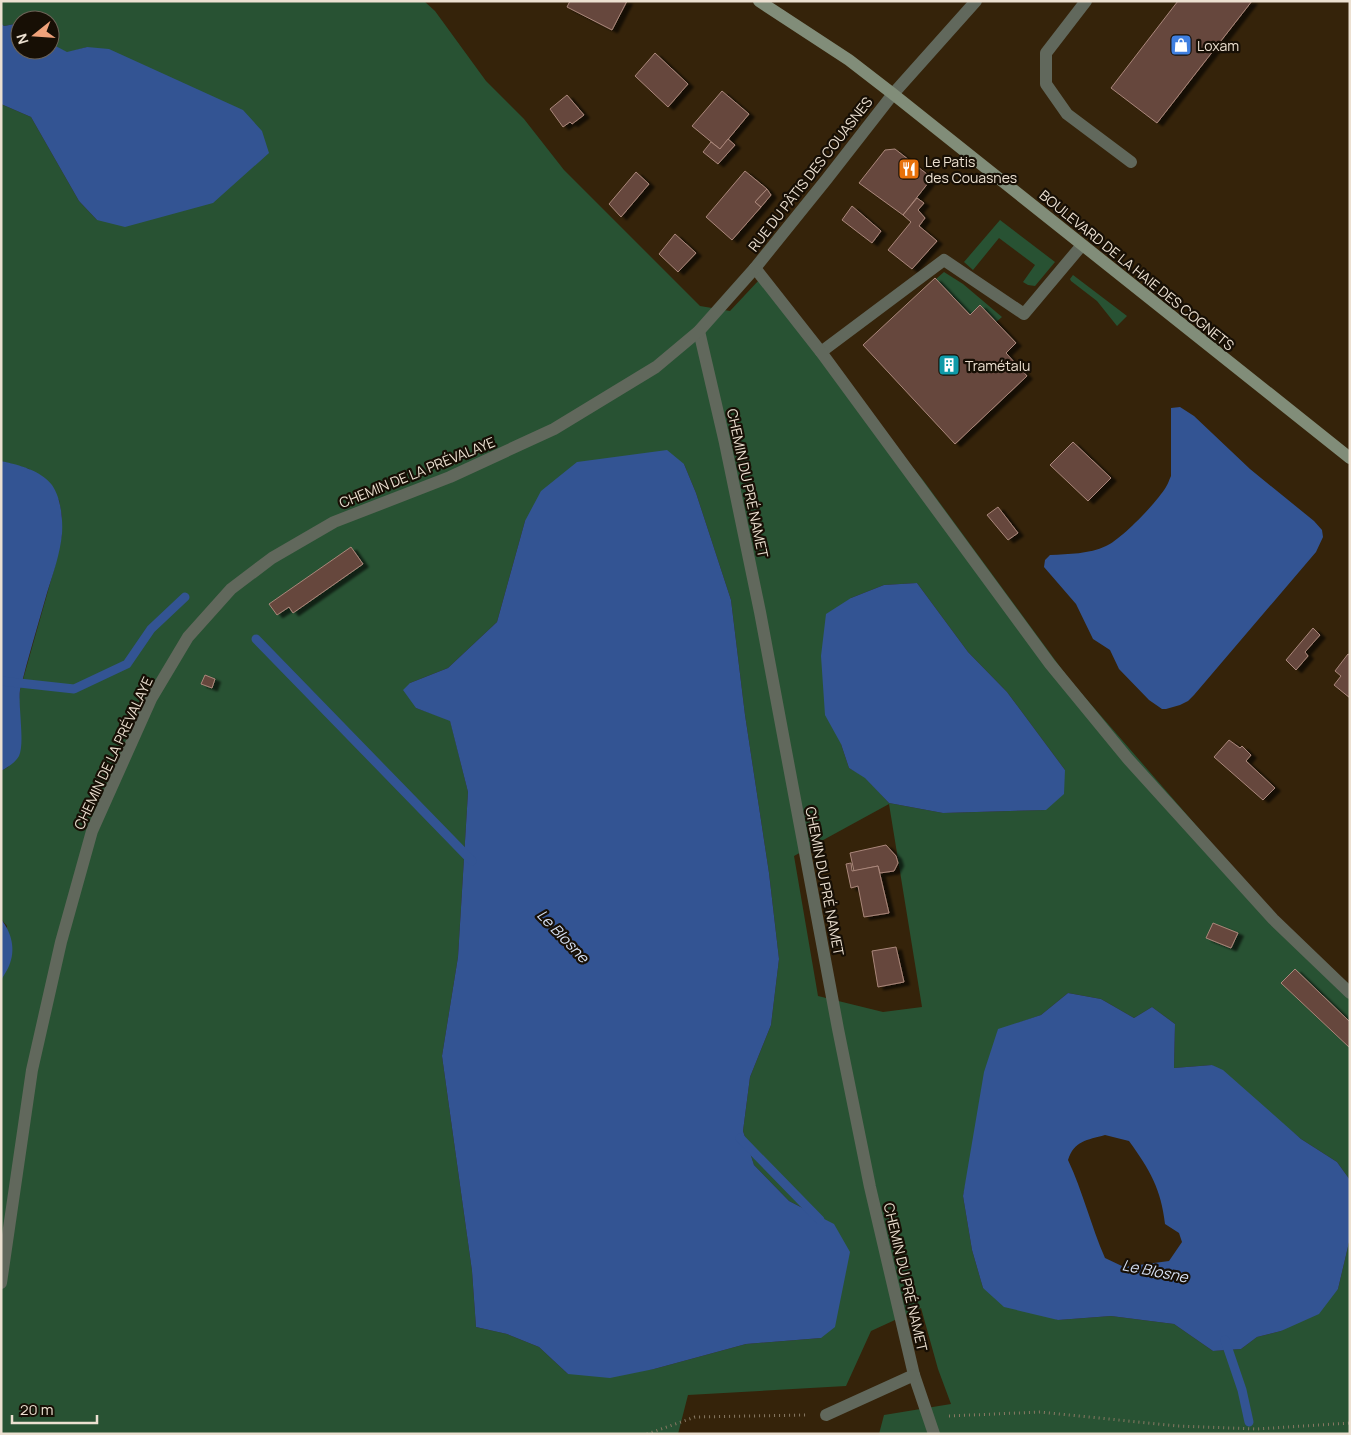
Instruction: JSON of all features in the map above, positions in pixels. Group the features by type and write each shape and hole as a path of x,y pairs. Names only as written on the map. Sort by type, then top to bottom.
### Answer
{"main road":[{"name":"BOULEVARD DE LA HAIE DES COGNETS","path":"759,1 849,60 893,94 1350,458"}],"street":[{"name":"RUE DU PÂTIS DES COUASNES","path":"663,361 699,331 754,268 893,94 976,1"},
{"path":"1086,1 1046,53 1046,84 1067,114 1131,162"},
{"path":"821,352 944,260 1024,314 1082,245"},
{"path":"754,268 821,352 1050,664 1128,759 1273,919 1350,993"},
{"name":"CHEMIN DU PRÉ NAMET","path":"699,331 721,425 760,612 838,1029 870,1187 914,1375 934,1434"},
{"name":"CHEMIN DE LA PRÉVALAYE","path":"1,1283 32,1070 61,942 92,831 151,699 188,637 231,588 272,558 334,522 450,477 554,429 663,361"},
{"path":"826,1415 914,1375"}],"path":[{"path":"928,1417 1040,1412 1177,1426 1257,1429 1350,1423"},
{"path":"647,1434 696,1418 826,1415"}],"green space":[{"path":"1,1 424,1 435,11 486,81 524,119 564,170 700,306 730,311 759,280 923,480 1069,679 1273,914 1350,985 1350,1180 1337,1162 1301,1139 1212,1065 1174,1068 1175,1024 1152,1007 1134,1018 1101,999 1068,993 1041,1015 998,1030 963,1196 972,1250 983,1288 1058,1320 1111,1316 1174,1324 1213,1351 1241,1349 1257,1337 1281,1331 1338,1289 1350,1238 1350,1434 879,1434 884,1415 951,1404 938,1369 921,1308 871,1331 846,1386 688,1395 678,1434 1,1434 1,981 7,926 1,919 1,771 8,767 21,742 20,690 55,566 62,534 62,517 59,500 29,469 1,461 1,104 31,117 79,201 97,220 87,47 67,53 60,49 60,10 10,10 10,25 4,26 1,23","holes":["684,464 696,493 731,600 779,959 771,1025 750,1077 743,1131 754,1165 789,1201 811,1212 821,1338 746,1344 654,1369 568,1374 539,1347 507,1334 476,1327 472,1271 442,1056 458,957 468,792 450,720 416,708 410,683 448,668 497,622 525,521","917,583 968,652 1007,692 1065,770 1045,810 943,813 889,803 865,777 849,768 841,744 851,598 884,585","889,804 922,1007 883,1012 818,996 794,856"]},
{"path":"1000,220 1055,262 1035,286 1023,282 1035,265 999,238 973,270 964,262"},
{"path":"944,272 963,284 1002,317 996,322 980,305 970,315 936,279"},
{"path":"1073,275 1127,316 1117,326 1097,301 1071,281 1070,279"}],"water":[{"path":"1,23 4,26 10,25 10,60 60,60 60,48 67,52 87,47 109,49 243,110 262,131 269,153 213,203 125,227 97,220 79,201 31,117 1,104"},
{"path":"1180,407 1194,416 1250,469 1314,521 1322,530 1323,537 1316,552 1194,695 1180,705 1162,709 1149,700 1119,669 1110,650 1093,639 1076,604 1044,567 1045,560 1050,555 1086,552 1099,549 1113,542 1139,520 1155,502 1166,487 1171,476 1171,408"},
{"path":"667,450 684,464 696,493 731,600 779,959 771,1025 750,1077 743,1131 754,1165 789,1201 834,1224 850,1252 835,1327 821,1338 746,1344 654,1369 610,1378 568,1374 539,1347 507,1334 476,1327 472,1271 442,1056 458,957 468,792 450,721 416,708 403,690 410,683 448,668 497,622 525,521 541,491 577,462"},
{"path":"1,461 22,466 42,475 52,485 59,502 62,528 58,556 20,690 21,750 15,761 1,771"},
{"path":"917,583 968,652 1007,692 1065,770 1064,794 1046,810 943,813 889,803 865,778 849,768 841,744 825,715 821,656 826,614 851,598 884,585"},
{"path":"1,919 8,930 12,942 12,954 8,968 1,981"},
{"path":"1068,993 1101,999 1134,1018 1152,1007 1175,1024 1174,1068 1212,1065 1223,1070 1301,1139 1337,1162 1350,1180 1350,1238 1338,1289 1319,1314 1281,1331 1257,1337 1241,1349 1213,1351 1174,1324 1111,1316 1058,1320 1004,1307 983,1288 972,1250 963,1196 984,1072 998,1029 1041,1015","holes":["1105,1135 1129,1141 1153,1180 1161,1200 1165,1224 1179,1233 1182,1242 1169,1261 1124,1267 1105,1258 1068,1160 1078,1145 1092,1138"]}],"building":[{"path":"570,1 627,1 612,30 567,7"},
{"name":"Loxam","path":"1178,1 1252,1 1157,123 1111,88"},
{"path":"655,53 688,84 668,107 635,76"},
{"path":"722,91 749,114 720,149 692,126"},
{"path":"567,95 584,115 572,124 570,122 563,127 550,109"},
{"path":"728,139 735,145 718,164 703,152 711,142 720,149"},
{"path":"895,149 932,178 903,215 859,183 885,150"},
{"path":"745,171 767,189 755,202 761,207 732,240 706,217"},
{"path":"636,172 649,184 621,217 609,204"},
{"path":"767,189 771,195 761,207 755,202"},
{"path":"917,198 924,203 918,210 925,218 919,226 937,241 912,269 888,250 911,222 903,215"},
{"path":"852,206 881,231 872,243 842,220"},
{"path":"675,234 696,253 678,272 659,254"},
{"name":"Tramétalu","path":"935,278 970,315 980,305 1016,343 1006,353 1027,376 955,444 863,345"},
{"path":"1073,442 1111,478 1088,501 1050,465"},
{"path":"998,507 1018,533 1008,540 987,515"},
{"path":"351,547 363,564 293,613 289,607 277,615 269,604"},
{"path":"1313,628 1320,635 1305,652 1308,656 1296,670 1286,660"},
{"path":"1348,654 1350,655 1350,698 1334,685 1341,676 1335,671"},
{"path":"205,675 215,679 212,688 201,684"},
{"path":"1229,740 1240,748 1242,746 1251,755 1246,761 1275,788 1263,800 1214,757"},
{"path":"886,845 896,856 898,863 894,871 880,873 878,866 854,871 850,853"},
{"path":"851,863 852,871 878,866 889,913 864,917 858,886 851,888 846,864"},
{"path":"1213,923 1238,933 1231,948 1206,938"},
{"path":"896,947 904,982 878,987 872,951"},
{"path":"1295,969 1350,1022 1350,1048 1281,983"}],"waterway":[{"name":"Le Blosne","path":"1,681 74,689 127,664 151,629 185,597"},
{"name":"Le Blosne","path":"256,639 472,861"},
{"name":"Le Blosne","path":"740,1138 820,1220"},
{"name":"Le Blosne","path":"1225,1340 1242,1390 1249,1422"}],"place":[{"name":"Loxam","path":"1181,45"},
{"name":"Le Patis des Couasnes","path":"909,169"},
{"name":"Tramétalu","path":"949,365"}]}
